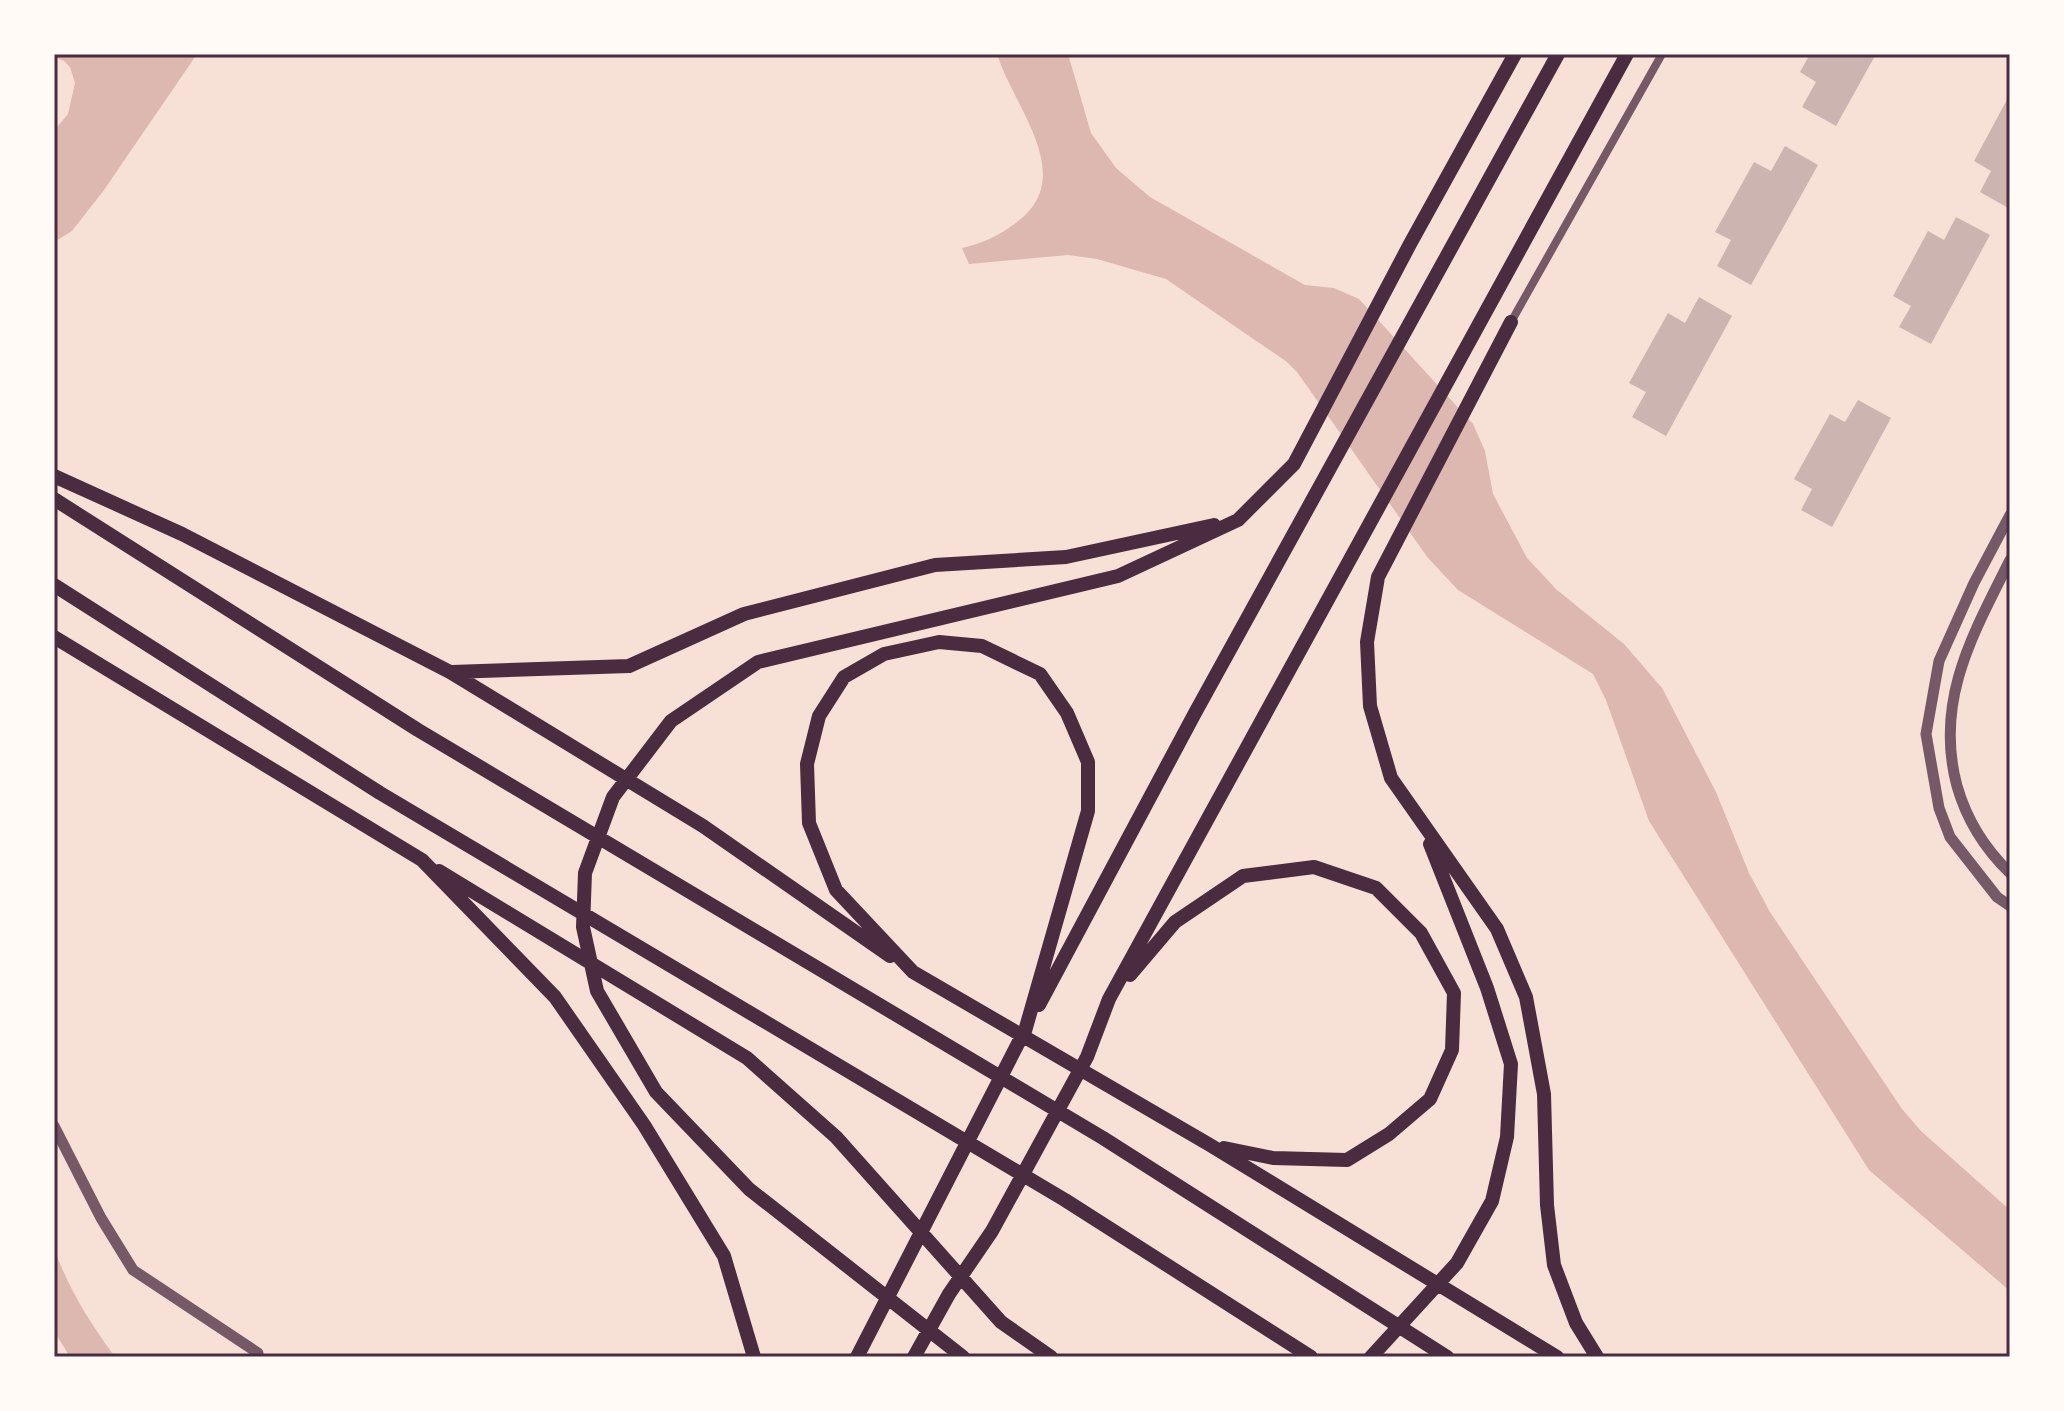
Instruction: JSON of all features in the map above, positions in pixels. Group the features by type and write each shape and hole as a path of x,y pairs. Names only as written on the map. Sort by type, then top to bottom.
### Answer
{"main road":[{"path":"963,1357 749,1189 656,1092 597,991 583,927 585,873 613,797 671,721 758,662 1118,576 1238,520 1294,464 1515,54"},
{"path":"857,1357 1025,1031 1195,713 1558,54"},
{"path":"914,1357 949,1294 992,1231 1087,1057 1109,999 1627,54"},
{"path":"1511,322 1378,577 1367,642 1370,706 1391,778 1497,929 1526,997 1544,1094 1547,1205 1554,1265 1576,1323 1597,1357"},
{"path":"54,476 182,534 450,672 703,826 913,972 1210,1145 1557,1357"},
{"path":"54,499 418,730 1103,1138 1447,1357"},
{"path":"450,672 629,666 744,614 935,565 1066,557 1238,520"},
{"path":"54,585 380,793 1065,1200 1311,1357"},
{"path":"54,638 747,1058 836,1137 1001,1322 1051,1357"},
{"path":"913,972 836,890 809,823 807,764 819,716 844,677 884,654 939,642 982,646 1040,674 1067,713 1088,762 1088,811 1025,1031"},
{"path":"1371,1357 1457,1263 1492,1201 1507,1137 1511,1064 1487,988 1421,822"},
{"path":"422,860 555,997 644,1125 724,1256 754,1357"},
{"path":"1109,999 1175,922 1243,876 1314,867 1376,888 1421,933 1454,993 1452,1050 1430,1099 1389,1134 1347,1160 1273,1158 1210,1145"}],"street":[{"path":"1511,322 1662,54"},
{"path":"2010,515 1974,583 1939,661 1926,734 1939,808 1950,837 1997,897 2010,906"},
{"path":"2010,560 1957,678 1949,737 1951,764 1969,821 1982,843 2010,873"},
{"path":"54,1126 101,1218 133,1270 257,1356"}],"shaded area":[{"path":"54,54 197,54 104,190 72,231 54,242 54,131 68,114 75,83 70,67"},
{"path":"997,54 1068,54 1091,133 1116,168 1150,197 1305,285 1334,288 1359,299 1473,424 1485,451 1493,494 1527,558 1557,590 1624,644 1662,688 1716,792 1749,873 1770,912 1902,1109 1921,1131 2010,1210 2010,1291 1869,1170 1649,821 1606,700 1593,674 1458,590 1428,558 1287,362 1166,279 1097,259 1068,255 969,264 962,248 989,239 1013,225 1033,207 1042,187 1042,165 1037,143"},
{"path":"54,1248 80,1305 115,1357 70,1357 54,1331"}],"building":[{"path":"1810,54 1876,54 1836,126 1802,107 1816,82 1800,72"},
{"path":"2010,94 2010,209 1980,192 1991,171 1974,161"},
{"path":"1785,146 1818,165 1751,285 1717,266 1731,240 1715,232 1754,162 1771,171"},
{"path":"1956,217 1990,235 1931,344 1899,327 1911,306 1893,296 1928,231 1944,240"},
{"path":"1699,297 1732,316 1666,436 1632,417 1646,392 1629,383 1668,313 1685,323"},
{"path":"1858,400 1891,418 1832,527 1801,510 1812,489 1794,479 1830,414 1845,422"}]}
